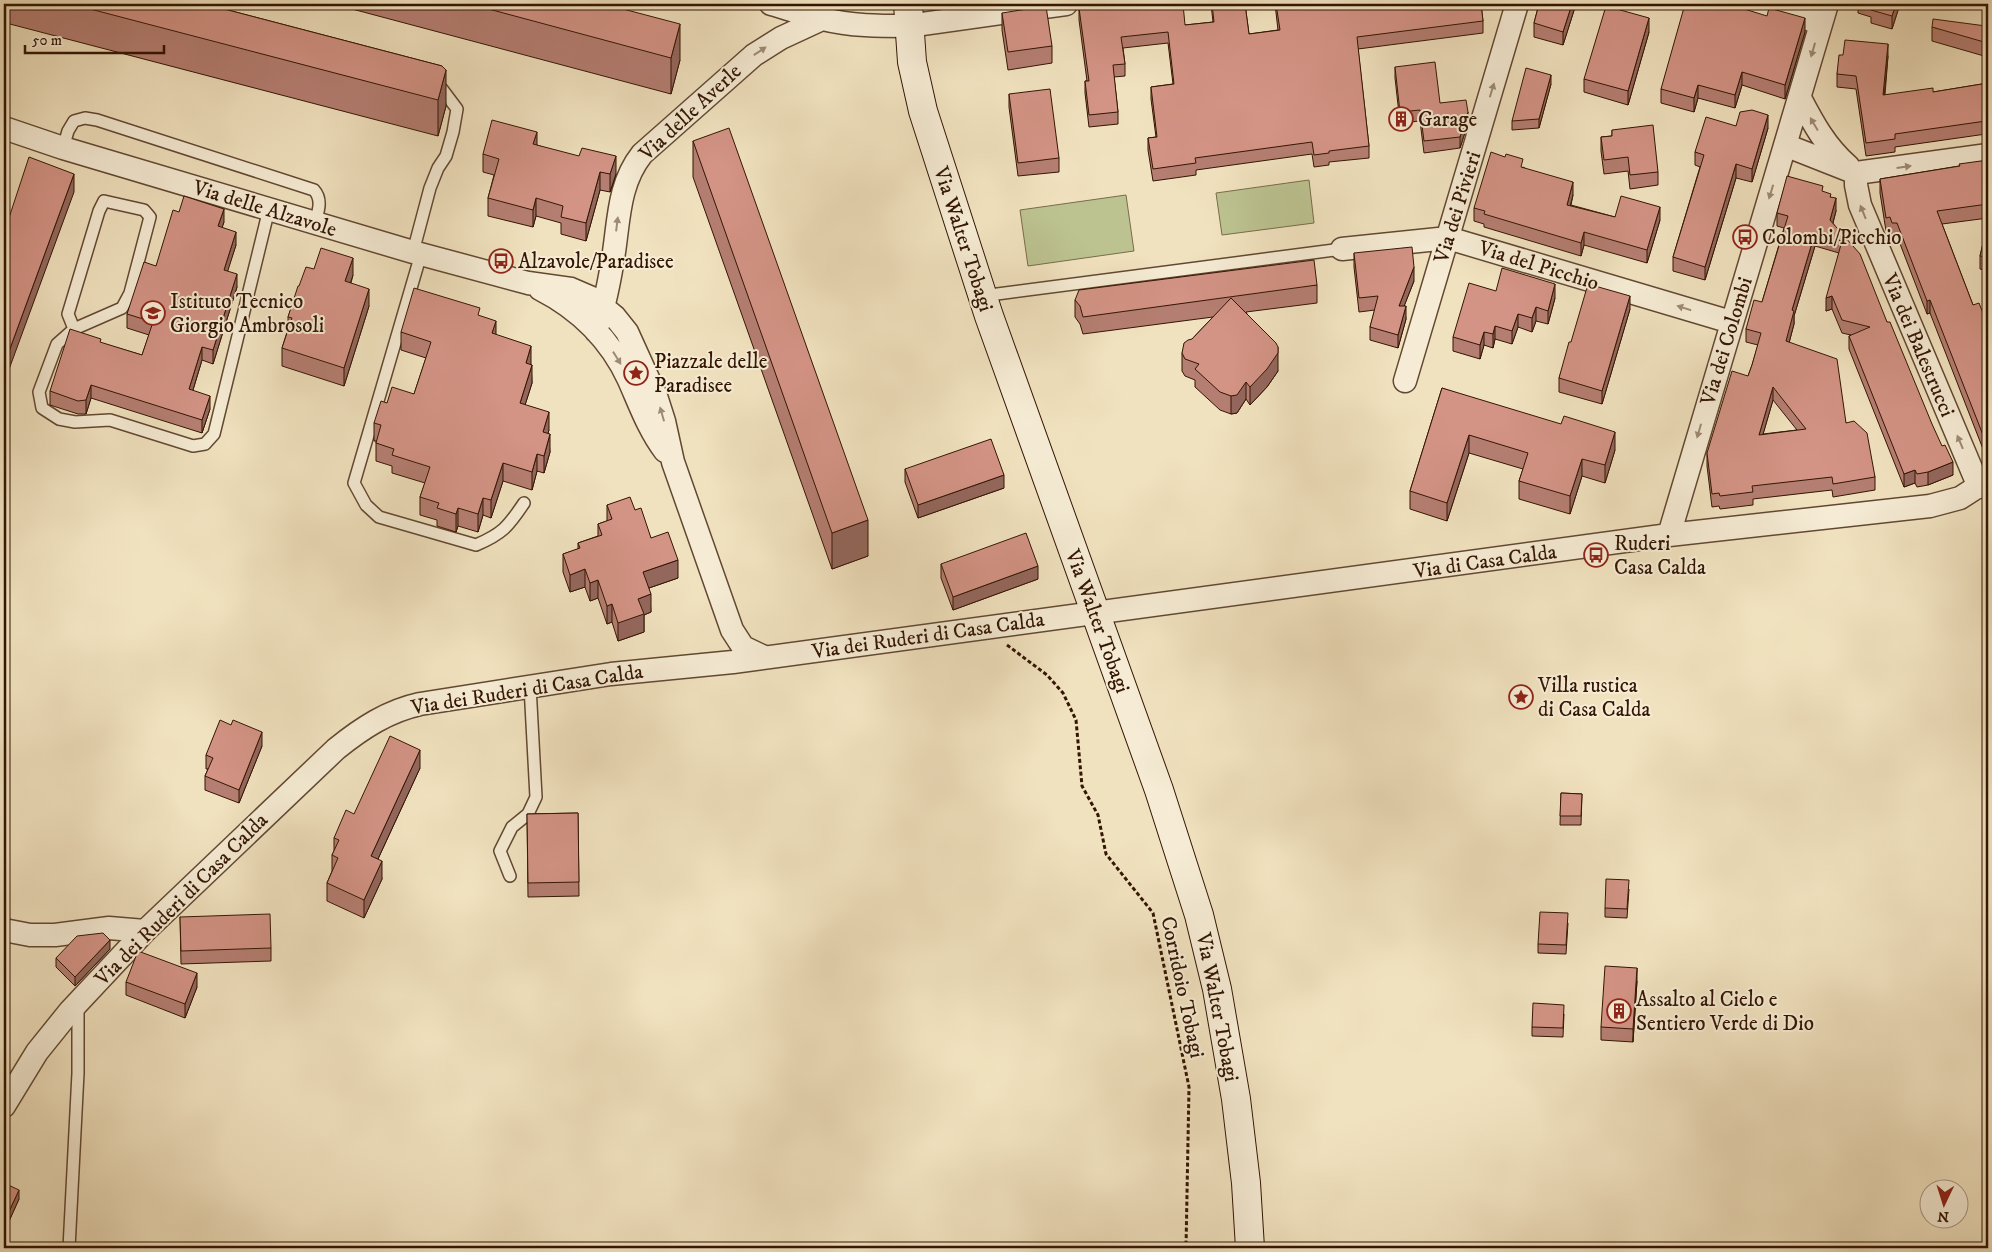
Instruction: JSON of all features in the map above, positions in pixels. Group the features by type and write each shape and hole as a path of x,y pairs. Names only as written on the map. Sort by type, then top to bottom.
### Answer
{"street":[{"path":"771,4 822,19 857,24 908,15 1066,4"},
{"name":"Via dei Pivieri","path":"1405,381 1517,4"},
{"path":"1757,4 1824,13"},
{"name":"Via dei Colombi","path":"1669,535 1824,13"},
{"name":"Via Walter Tobagi","path":"908,15 914,74 923,111 982,296 1178,843 1206,940 1225,1029 1236,1098 1246,1183 1250,1248"},
{"name":"Via delle Averle","path":"596,331 604,307 620,204 626,180 636,162 642,154 754,55 781,38 822,19"},
{"path":"1800,98 1829,147 1856,173"},
{"name":"Via delle Alzavole","path":"4,128 63,148 315,223 528,283"},
{"path":"1785,145 1856,173 1988,155"},
{"name":"Via dei Balestrucci","path":"1856,173 1860,205 1984,484"},
{"name":"Via del Picchio","path":"1342,249 1448,238 1731,322"},
{"path":"528,283 580,292 604,307 624,327 633,341 660,408 673,462 734,635 747,650 764,657"},
{"path":"528,283 566,304 596,331 616,356 650,428 673,462"},
{"name":"Via di Casa Calda","path":"1095,612 1669,535 1930,506 1960,498 1984,484"},
{"name":"Via dei Ruderi di Casa Calda","path":"4,1106 20,1076 48,1037 145,931 331,754 368,725 391,712 410,706 611,674 764,657 1095,612"},
{"path":"4,930 24,934 55,935 109,928 145,931"}],"lane":[{"path":"442,89 457,109 453,132 446,156 438,168 430,188 417,253 354,483 366,505 378,517 476,545 491,539 509,526 524,504"},
{"path":"63,148 68,131 74,121 85,118 97,120 314,190 318,194 319,207 315,223"},
{"path":"74,329 68,314 99,211 104,201 144,210 150,217 130,293 122,308 74,329 57,344 39,392 42,408 59,419 75,422 110,420 193,446 204,444 214,434 268,209"},
{"path":"982,296 1342,249"},
{"path":"510,876 500,851 512,827 528,814 536,797 530,686"},
{"path":"69,1248 78,1073 78,1002"}],"path":[{"name":"Corridoio Tobagi","path":"1004,643 1047,676 1063,693 1076,720 1082,786 1098,815 1106,854 1153,913 1189,1087 1186,1248"}],"green space":[{"path":"1309,180 1314,223 1222,235 1216,193"},
{"path":"1126,195 1134,251 1028,266 1020,210"}],"building":[{"path":"71,4 205,4 442,66 446,70 438,100"},
{"path":"470,4 604,4 680,24 671,58"},
{"path":"1117,4 1117,9 1159,4 1183,4 1185,25 1214,22 1212,4 1245,4 1249,34 1280,30 1276,4 1481,4 1483,21 1357,37 1369,146 1329,151 1329,153 1314,155 1312,142 1195,158 1196,163 1153,169 1148,138 1157,137 1151,87 1174,84 1168,32 1121,37 1125,64 1113,65 1118,112 1089,115 1085,81 1089,81 1079,8"},
{"path":"1539,4 1572,4 1563,32 1534,23"},
{"path":"1685,4 1728,4 1767,16 1769,8 1805,18 1785,85 1742,72 1735,95 1698,85 1694,98 1661,89"},
{"path":"1872,4 1896,4 1892,16 1871,10"},
{"path":"1046,6 1052,46 1008,52 1002,13"},
{"path":"1606,6 1649,18 1628,91 1584,79"},
{"path":"1933,19 1986,26 1984,42 1932,27"},
{"path":"1845,40 1888,44 1883,95 1933,88 1933,92 1988,83 1988,113 1985,113 1986,121 1895,134 1895,139 1866,143 1856,76 1837,74 1839,55 1843,55"},
{"path":"1435,62 1440,103 1466,100 1468,112 1460,137 1424,141 1420,110 1400,112 1395,67"},
{"path":"1526,68 1551,75 1539,119 1512,121"},
{"path":"1050,89 1059,158 1018,163 1009,94"},
{"path":"1752,110 1768,115 1752,169 1736,164 1705,267 1673,257 1704,155 1695,152 1706,117 1736,126 1740,112"},
{"path":"492,120 537,132 533,144 579,156 582,148 616,156 610,174 600,172 586,223 561,217 563,206 536,198 533,210 488,198 499,159 483,154"},
{"path":"1653,125 1658,172 1630,175 1628,157 1604,160 1601,137 1612,136 1612,130"},
{"path":"729,128 868,520 832,533 693,141"},
{"path":"1491,152 1505,157 1506,154 1523,159 1521,167 1573,182 1567,205 1615,217 1621,196 1660,207 1647,250 1584,232 1581,243 1484,214 1485,211 1474,208"},
{"path":"29,157 74,174 4,365 4,233"},
{"path":"1988,160 1988,204 1937,211 1973,305 1979,303 1988,326 1988,430 1983,435 1930,300 1927,301 1897,223 1892,223 1890,217 1886,218 1880,179"},
{"path":"1787,176 1823,186 1822,191 1831,194 1830,197 1836,198 1830,220 1860,254 1887,322 1890,322 1932,424 1942,446 1945,445 1953,462 1928,472 1917,474 1915,470 1904,474 1849,336 1870,327 1842,320 1832,296 1826,298 1842,241 1815,233 1792,310 1794,311 1786,341 1837,359 1846,423 1854,421 1867,433 1875,477 1833,484 1832,477 1752,486 1753,492 1720,496 1719,493 1712,494 1707,453 1732,371 1748,376 1752,365 1761,333 1746,329 1754,300 1762,302 1788,216 1777,213","holes":["1773,387 1806,429 1759,435"]},
{"path":"184,196 224,209 218,226 236,232 224,270 237,274 213,350 202,347 189,389 210,396 202,420 91,385 86,400 78,401 50,391 70,329 101,339 100,342 142,355 153,322 127,314 144,262 156,266 173,210 179,212"},
{"path":"1988,222 1988,258 1980,256"},
{"path":"1412,247 1414,267 1399,306 1406,306 1398,335 1370,327 1378,296 1359,298 1354,253"},
{"path":"321,248 353,258 345,281 369,289 344,368 282,348 292,318 288,317 298,286 306,267 314,269"},
{"path":"1314,260 1317,285 1083,317 1080,306 1075,300 1079,290"},
{"path":"1502,268 1555,284 1548,311 1536,307 1532,318 1518,314 1512,331 1495,326 1493,334 1484,332 1480,345 1453,337 1469,283 1496,291"},
{"path":"1588,284 1630,296 1602,391 1559,378"},
{"path":"414,288 480,308 478,315 496,321 492,333 531,346 526,363 532,365 520,403 549,412 543,432 550,434 544,456 537,454 532,472 503,463 491,500 483,498 478,514 458,508 456,514 437,508 439,503 420,497 430,467 392,455 394,449 376,443 381,425 374,423 381,401 387,403 392,387 414,394 431,342 401,332"},
{"path":"1231,298 1276,343 1278,353 1267,369 1250,387 1246,382 1237,395 1231,396 1220,392 1195,369 1199,364 1185,359 1182,353 1184,343 1192,339"},
{"path":"1442,388 1561,424 1564,416 1615,432 1605,465 1582,459 1570,496 1519,481 1528,453 1469,435 1447,503 1410,491"},
{"path":"991,439 1004,475 918,505 905,469"},
{"path":"630,497 635,510 641,508 651,538 668,532 678,560 643,572 651,594 638,599 644,614 618,623 612,604 607,606 598,580 590,583 585,569 570,575 563,554 580,548 578,543 602,535 598,524 612,519 607,505"},
{"path":"1026,533 1038,566 953,597 941,564"},
{"path":"220,720 231,725 233,720 262,732 239,790 205,776 213,758 206,755"},
{"path":"390,736 420,750 371,856 382,861 364,900 327,883 338,858 332,855 339,840 334,838 346,810 354,814"},
{"path":"1561,793 1582,794 1581,816 1560,816"},
{"path":"578,813 579,882 528,883 527,814"},
{"path":"1606,879 1629,880 1627,909 1605,908"},
{"path":"1540,912 1568,913 1566,945 1538,944"},
{"path":"270,914 271,948 181,951 180,917"},
{"path":"103,933 110,940 75,977 56,958 77,936"},
{"path":"138,951 197,973 185,1004 126,982"},
{"name":"Assalto al Cielo e Sentiero Verde di Dio","path":"1605,966 1637,968 1633,1029 1601,1027"},
{"path":"1533,1003 1564,1005 1563,1028 1532,1027"},
{"path":"4,1028 9,1030 4,1041"},
{"path":"4,1183 19,1190 5,1220 4,1220"}],"place":[{"name":"Garage","path":"1401,119"},
{"name":"Colombi/Picchio","path":"1745,237"},
{"name":"Alzavole/Paradisee","path":"501,261"},
{"name":"Istituto Tecnico Giorgio Ambrosoli","path":"153,313"},
{"name":"Piazzale delle Paradisee","path":"636,373"},
{"name":"Ruderi Casa Calda","path":"1596,555"},
{"name":"Villa rustica di Casa Calda","path":"1521,697"},
{"name":"Assalto al Cielo e Sentiero Verde di Dio","path":"1619,1011"}]}
